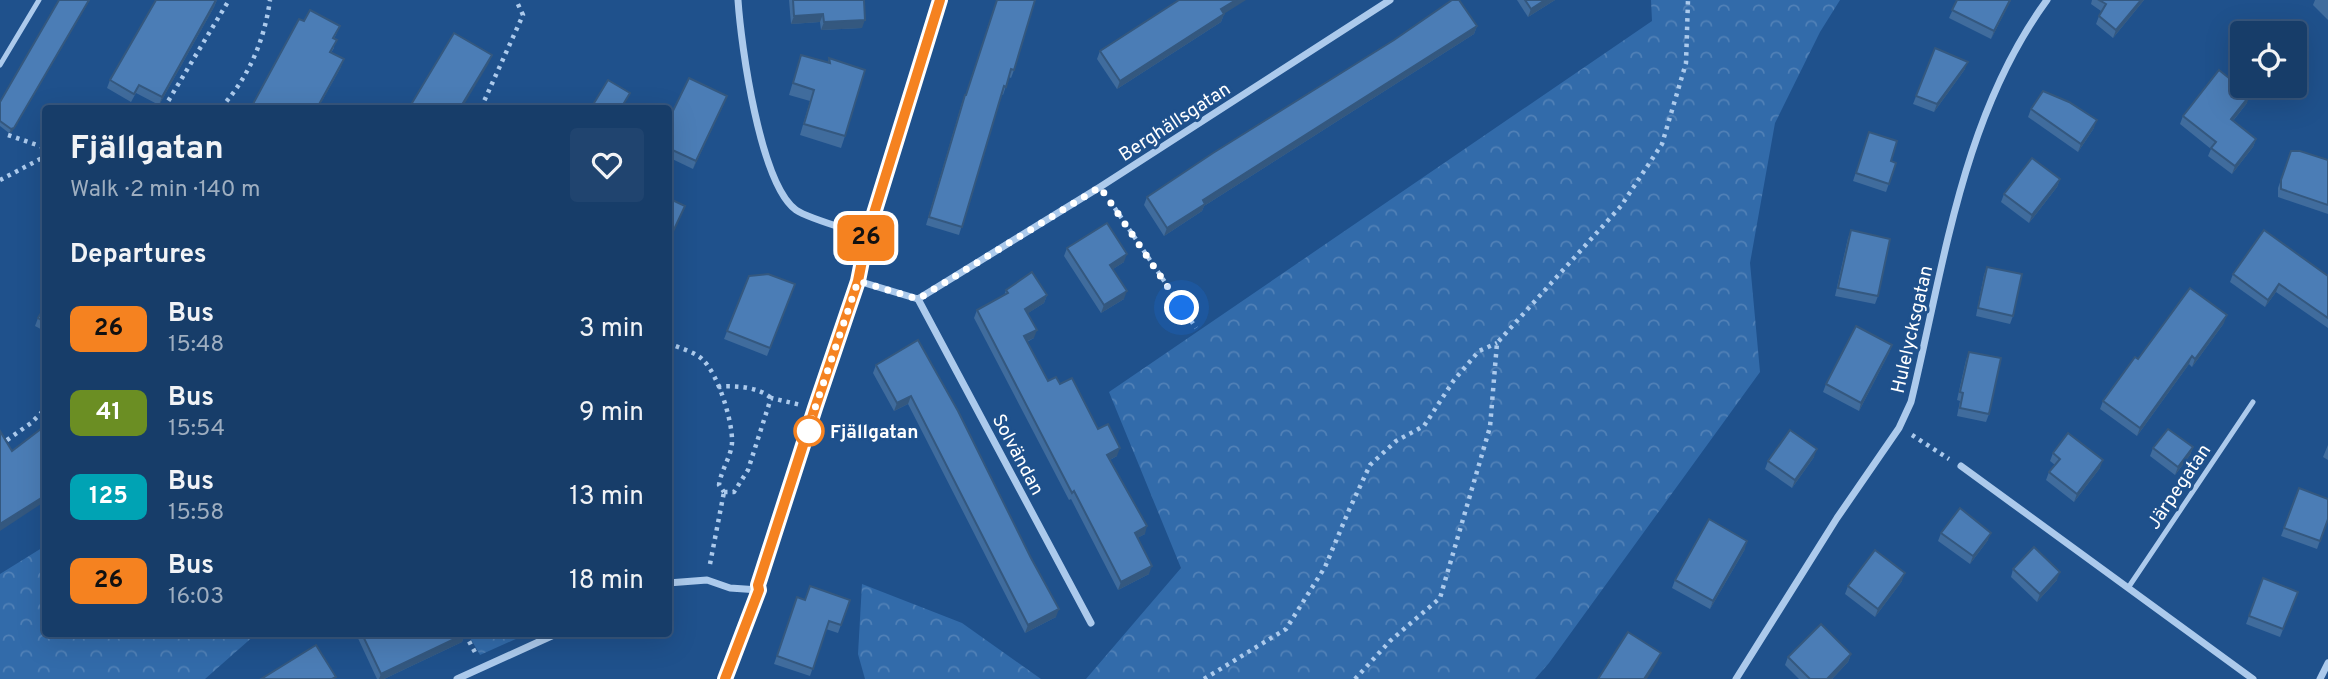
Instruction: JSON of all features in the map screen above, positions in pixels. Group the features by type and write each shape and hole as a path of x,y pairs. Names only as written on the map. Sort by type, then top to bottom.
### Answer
{"street":[{"path":"738,0 753,106 768,164 784,195 796,209 867,236"},
{"path":"725,679 759,590 758,585 858,281 867,236 940,0"},
{"name":"Berghällsgatan","path":"918,299 1100,187 1390,0"},
{"name":"Hulelycksgatan","path":"1736,679 1838,518 1899,428 1911,402 1958,200 1982,120 2021,40 2047,0"},
{"path":"858,281 918,299"},
{"name":"Solvändan","path":"918,299 1091,623"},
{"path":"1961,466 2253,679"},
{"path":"672,583 707,580 730,588 759,590"},
{"path":"457,679 549,637"},
{"path":"2320,679 2328,663"}],"lane":[{"path":"0,65 39,0"},
{"name":"Järpegatan","path":"2129,588 2253,402"}],"path":[{"path":"166,105 229,0"},
{"path":"224,105 242,83 257,53 267,24 271,0"},
{"path":"482,105 523,15 516,0"},
{"path":"1204,679 1286,629 1325,567 1370,465 1396,441 1424,426 1454,380 1479,351 1497,343 1621,206 1662,144 1686,63 1688,0"},
{"path":"8,135 42,147"},
{"path":"0,180 42,158"},
{"path":"1100,187 1196,328"},
{"path":"1355,679 1390,641 1440,598 1490,427 1497,343"},
{"path":"672,346 703,359 725,405 732,434 732,445 720,478 719,485 724,492 707,580"},
{"path":"718,387 765,392 771,398 815,408"},
{"path":"724,492 734,492 744,479 771,398"},
{"path":"0,445 32,423 42,412"},
{"path":"1899,428 1961,466"}],"green space":[{"path":"1651,0 1840,0 1820,32 1775,123 1750,263 1760,372 1549,663 1535,679 1086,679 1181,568 1109,392 1652,21"},
{"path":"42,548 42,637 253,637 205,679 0,679 0,574"},
{"path":"862,584 962,623 1041,679 865,679 858,654"},
{"path":"470,637 520,637 480,655"}],"building":[{"path":"59,0 89,0 11,129 0,121 0,102"},
{"path":"156,0 216,0 162,97 139,85 134,94 110,80"},
{"path":"793,0 864,0 865,20 824,22 823,14 794,16"},
{"path":"997,0 1035,0 1014,70 1011,69 1006,87 1004,86 962,227 929,217 965,95"},
{"path":"1179,0 1236,0 1221,9 1224,14 1120,81 1100,51"},
{"path":"1452,0 1459,0 1477,26 1203,200 1205,204 1167,228 1147,197 1394,40"},
{"path":"1525,0 1545,0 1531,9"},
{"path":"1957,0 2010,0 1994,31 1952,10"},
{"path":"2099,0 2141,0 2116,30 2099,16 2106,4"},
{"path":"310,10 340,26 333,38 337,40 330,52 344,59 319,105 253,104 299,19 304,21"},
{"path":"454,33 492,55 462,105 411,105"},
{"path":"1935,48 1968,62 1937,104 1916,96"},
{"path":"801,55 830,63 829,58 865,70 845,136 804,124 814,90 793,83"},
{"path":"2219,70 2230,79 2230,98 2248,98 2231,119 2256,139 2235,166 2211,148 2216,142 2183,116"},
{"path":"689,78 727,96 696,161 672,150 672,113"},
{"path":"608,80 630,93 623,105 593,105"},
{"path":"2043,91 2069,102 2097,120 2081,144 2031,109"},
{"path":"1869,132 1897,141 1891,161 1896,163 1889,184 1856,173"},
{"path":"2291,151 2300,151 2328,160 2328,205 2281,189 2281,180"},
{"path":"2032,158 2060,179 2032,215 2004,194"},
{"path":"672,200 685,206 672,234"},
{"path":"1107,223 1127,254 1110,265 1127,291 1104,305 1067,248"},
{"path":"1851,230 1890,239 1878,296 1838,288"},
{"path":"2264,230 2328,276 2328,318 2279,284 2268,300 2233,274"},
{"path":"1987,267 2022,274 2013,316 1978,308"},
{"path":"1032,272 1047,295 1025,309 1037,330 1024,336 1048,381 1056,377 1060,384 1072,378 1098,429 1108,424 1120,448 1107,455 1147,526 1135,533 1152,566 1121,582 977,310 1008,293 1006,290"},
{"path":"768,274 795,284 770,348 727,331 749,276"},
{"path":"2190,288 2227,315 2195,359 2192,356 2140,428 2103,401 2135,357 2138,359"},
{"path":"1856,326 1892,345 1861,403 1826,384"},
{"path":"918,340 958,411 1059,609 1028,625 911,396 897,403 876,365"},
{"path":"1969,352 2001,358 1989,414 1960,408 1963,393 1960,392"},
{"path":"42,428 42,498 0,524 0,431 12,451"},
{"path":"2168,429 2193,447 2178,467 2153,448"},
{"path":"1790,430 1817,449 1795,480 1768,461"},
{"path":"2068,433 2103,460 2077,494 2049,472 2060,459 2053,453"},
{"path":"2299,488 2328,499 2328,519 2320,541 2284,528"},
{"path":"1960,508 1991,533 1973,556 1941,533"},
{"path":"1709,519 1747,541 1713,601 1675,580"},
{"path":"2034,547 2060,572 2040,594 2013,569"},
{"path":"1875,550 1905,573 1878,609 1848,586"},
{"path":"2263,578 2298,592 2283,629 2249,616"},
{"path":"810,586 850,600 841,625 829,621 813,669 777,656 797,597 805,600"},
{"path":"1821,624 1851,654 1827,679 1810,679 1788,657"},
{"path":"1628,632 1661,653 1644,679 1598,679"},
{"path":"363,637 459,637 381,674"},
{"path":"316,645 336,677 261,679"}],"bus line":[{"name":"26","path":"725,679 759,590 758,585 858,281 867,236 940,0"}],"place":[{"name":"Fjällgatan","path":"809,431"}],"route":[{"path":"809,431 858,281 918,299 1100,187 1182,308"}]}
